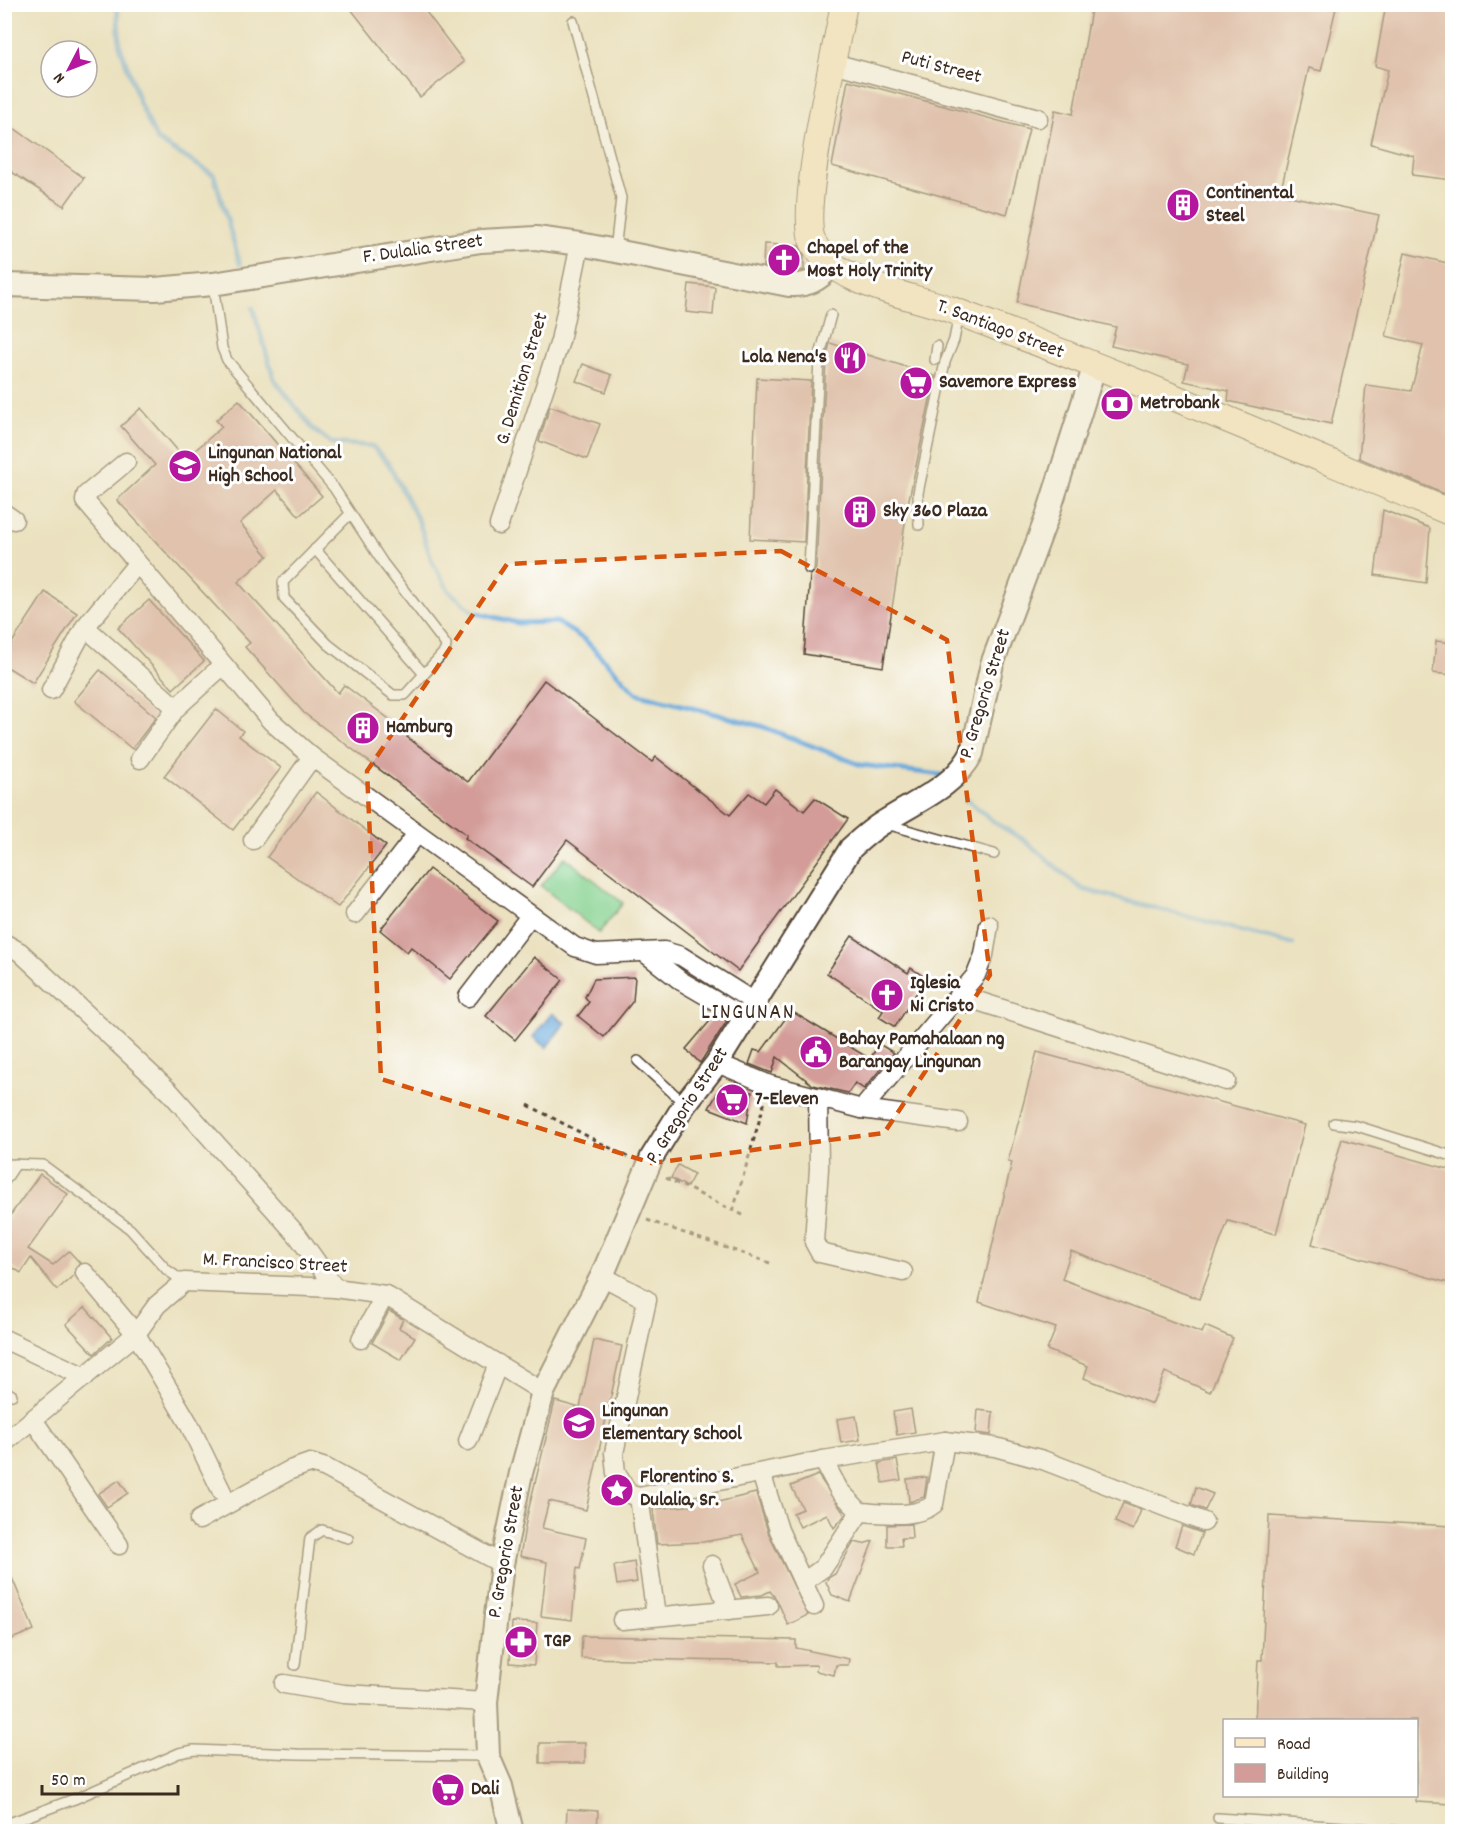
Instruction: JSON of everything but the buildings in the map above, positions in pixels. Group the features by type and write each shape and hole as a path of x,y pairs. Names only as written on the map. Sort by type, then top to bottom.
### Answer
{"main road":[{"name":"T. Santiago Street","path":"844,4 820,131 809,227 820,254 832,266 853,277 959,313 1095,365 1452,513"}],"street":[{"name":"Puti Street","path":"833,63 1038,118"},
{"name":"F. Dulalia Street","path":"4,285 155,289 213,284 481,241 536,238 615,250 789,285 804,286 817,280 832,266"},
{"name":"G. Demition Street","path":"499,525 560,341 580,244"},
{"name":"P. Gregorio Street","path":"512,1832 501,1786 488,1756 486,1702 502,1564 521,1473 543,1392 602,1276 647,1168 685,1104 717,1063 851,848 881,823 939,788 965,767 972,753 992,664 1047,517 1095,365"},
{"path":"126,462 86,495 85,501 222,666 271,721 312,757 575,947 596,954 664,951 681,956 719,981 748,1010"},
{"path":"51,690 85,627 137,564"},
{"path":"85,627 176,708"},
{"path":"140,759 176,708 222,666"},
{"path":"253,840 312,757"},
{"path":"355,914 417,834"},
{"path":"468,997 530,916"},
{"path":"862,1109 976,975 984,955 989,925"},
{"path":"4,943 20,952 170,1092 298,1236 335,1288"},
{"path":"645,953 681,981 709,998 748,1010"},
{"path":"709,998 719,981"},
{"path":"959,995 1227,1081"},
{"path":"717,1063 770,1085 862,1109 958,1122"},
{"path":"818,1097 819,1168 814,1242 816,1249 820,1253 903,1272"},
{"path":"86,1273 136,1334 189,1424 222,1492"},
{"path":"602,1276 647,1300 614,1453 616,1473 629,1494 639,1497 823,1460 945,1441 995,1447 1043,1460 1204,1522"},
{"name":"M. Francisco Street","path":"4,1443 34,1421 136,1334 157,1305 184,1282 335,1288 385,1295 543,1392"},
{"path":"361,1339 385,1295"},
{"path":"4,1339 85,1377"},
{"path":"468,1441 498,1364"},
{"path":"34,1421 119,1545"},
{"path":"823,1460 839,1490 860,1512 901,1514 928,1509 934,1504 945,1441"},
{"path":"199,1520 290,1470 310,1463 326,1468 502,1564"},
{"path":"761,1473 779,1530 814,1606"},
{"path":"639,1497 656,1616"},
{"path":"803,1582 824,1569 860,1512"},
{"path":"712,1565 729,1610"},
{"path":"622,1620 768,1606"},
{"path":"284,1684 344,1694 486,1702"}],"lane":[{"path":"573,21 621,198 615,250"},
{"path":"213,284 222,348 227,360 334,488 383,563 446,645 445,651 405,694 393,695 328,644 284,598 283,582 350,514"},
{"path":"919,525 918,493 945,362 954,340 959,313"},
{"path":"809,569 819,359 831,315"},
{"path":"935,360 937,346"},
{"path":"315,549 424,675"},
{"path":"881,823 994,854"},
{"path":"638,1061 685,1104"},
{"path":"1334,1123 1357,1126 1452,1156"},
{"path":"4,1164 44,1165 130,1229 167,1269 184,1282"},
{"path":"4,1182 16,1164"},
{"path":"296,1665 310,1538 322,1530 348,1538"},
{"path":"4,1825 77,1798 179,1753 195,1750 297,1754 488,1756"},
{"path":"1218,1818 1414,1832"}],"path":[{"path":"909,1052 972,1069"},
{"path":"733,1211 770,1085"},
{"path":"528,1105 647,1168 745,1216"},
{"path":"628,1213 770,1263"}],"highlighted area":[{"path":"781,551 947,640 990,975 884,1133 652,1163 381,1079 367,771 507,564"}],"green space":[{"path":"565,857 623,903 599,933 541,886"}],"water":[{"path":"552,1013 565,1023 546,1048 533,1037"}],"waterway":[{"path":"117,4 120,46 140,104 157,140 214,175 240,264"},
{"path":"253,308 274,379 313,429 331,443 372,446 388,463 419,522 432,561 449,591 474,612 518,623 557,622 585,640 636,693 761,726 861,765 942,775"},
{"path":"967,800 994,822 1024,840 1082,889 1293,944"}],"place":[{"name":"Continental Steel","path":"1183,205"},
{"name":"Chapel of the Most Holy Trinity","path":"784,260"},
{"name":"Lola Nena's","path":"850,358"},
{"name":"Savemore Express","path":"916,383"},
{"name":"Metrobank","path":"1117,404"},
{"name":"Lingunan National High School","path":"185,466"},
{"name":"Sky 360 Plaza","path":"860,512"},
{"name":"Hamburg","path":"363,728"},
{"name":"Iglesia Ni Cristo","path":"887,995"},
{"name":"Bahay Pamahalaan ng Barangay Lingunan","path":"816,1052"},
{"name":"7-Eleven","path":"732,1100"},
{"name":"Lingunan Elementary School","path":"579,1423"},
{"name":"Florentino S. Dulalia, Sr.","path":"617,1490"},
{"name":"TGP","path":"521,1642"},
{"name":"Dali","path":"448,1790"}],"district":[{"name":"LINGUNAN","path":"748,1013"}]}
